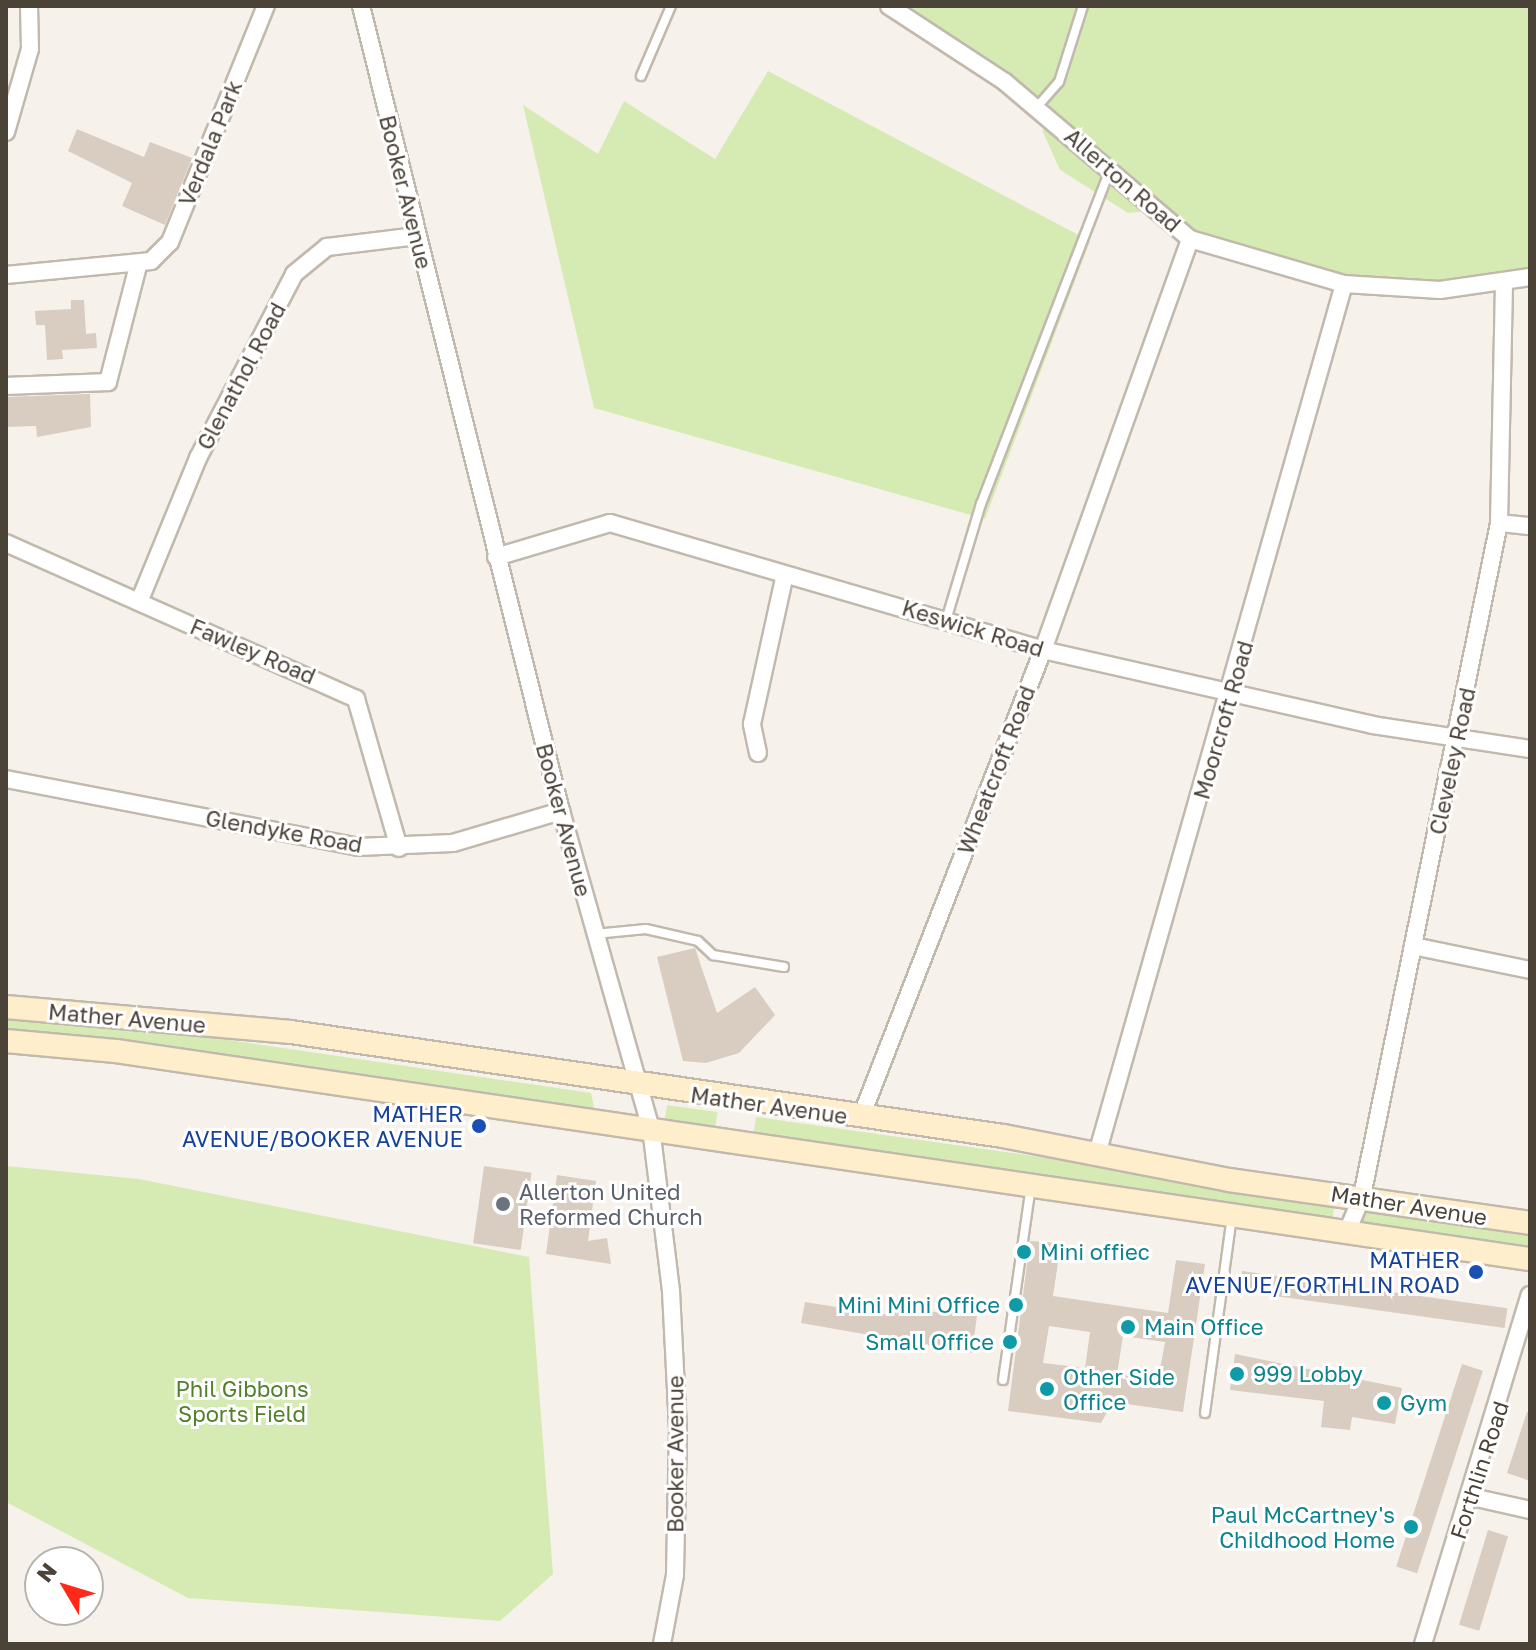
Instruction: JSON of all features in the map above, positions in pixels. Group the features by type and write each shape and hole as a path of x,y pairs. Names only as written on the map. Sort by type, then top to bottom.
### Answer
{"main road":[{"name":"Mather Avenue","path":"6,1007 291,1032 635,1086 861,1117 1530,1223"},
{"name":"Mather Avenue","path":"6,1041 116,1051 1031,1183 1530,1259"}],"street":[{"path":"6,132 30,49 29,6"},
{"name":"Verdala Park","path":"138,266 170,242 266,6"},
{"name":"Booker Avenue","path":"361,6 561,811 635,1086 651,1128 671,1291 678,1430 675,1575 662,1644"},
{"name":"Allerton Road","path":"889,6 1037,107 1111,167 1190,239 1344,284 1440,290 1530,277"},
{"name":"Glenathol Road","path":"139,602 198,458 294,274 327,247 417,236"},
{"name":"Wheatcroft Road","path":"861,1117 1043,650 1190,239"},
{"path":"6,275 138,266 108,382 6,386"},
{"name":"Cleveley Road","path":"1347,1232 1362,1196 1499,523 1504,282"},
{"name":"Moorcroft Road","path":"1097,1154 1231,692 1344,284"},
{"name":"Keswick Road","path":"496,557 610,523 784,578 947,617 1043,650 1373,725 1458,735 1530,749"},
{"path":"1499,523 1530,526"},
{"name":"Fawley Road","path":"6,543 356,699 399,848"},
{"path":"758,753 752,724 784,578"},
{"name":"Glendyke Road","path":"6,779 358,847 399,848 453,843 561,811"},
{"path":"1413,946 1530,970"},
{"name":"Forthlin Road","path":"1423,1644 1472,1497 1530,1295"},
{"path":"1472,1497 1530,1510"}],"lane":[{"path":"641,76 671,6"},
{"path":"1037,107 1059,82 1083,6"},
{"path":"947,617 981,504 1111,167"},
{"path":"594,934 646,929 698,941 713,955 784,967"},
{"path":"1003,1380 1031,1183"},
{"path":"1205,1413 1232,1215"}],"green space":[{"path":"908,6 1530,6 1530,277 1344,284 1190,239 1158,210 1128,213 1060,170 1042,130 1058,125 980,53"},
{"path":"768,71 1090,241 985,519 594,408 523,105 598,154 624,101 715,159"},
{"path":"6,1017 174,1032 591,1093 596,1116 6,1039"},
{"path":"667,1105 718,1112 714,1135 664,1128"},
{"path":"756,1117 1335,1198 1332,1220 753,1139"},
{"name":"Phil Gibbons Sports Field","path":"6,1166 139,1179 529,1257 553,1574 500,1621 188,1598 104,1554 104,1546 89,1546 6,1502"},
{"path":"1362,1206 1530,1230 1527,1251 1359,1228"}],"building":[{"path":"77,129 144,157 150,142 192,158 165,225 122,206 132,183 68,151"},
{"path":"71,300 84,300 86,334 96,333 97,348 62,350 63,359 47,360 45,325 36,325 35,311 71,309"},
{"path":"90,394 91,427 37,437 36,426 6,427 6,397"},
{"path":"695,948 717,1013 755,987 775,1015 739,1053 706,1063 683,1061 657,957"},
{"path":"484,1166 532,1173 521,1250 473,1243"},
{"path":"557,1175 596,1181 588,1241 607,1238 611,1264 546,1254"},
{"name":"Main Office","path":"1030,1241 1061,1243 1053,1296 1168,1313 1176,1260 1205,1264 1183,1412 1113,1402 1101,1423 1008,1411","holes":["1049,1326 1090,1332 1085,1368 1043,1363","1123,1336 1165,1342 1158,1380 1117,1374"]},
{"path":"1242,1271 1507,1308 1505,1328 1239,1291"},
{"path":"805,1302 894,1316 895,1308 977,1316 972,1353 801,1323"},
{"path":"1235,1354 1402,1388 1395,1424 1352,1417 1350,1430 1321,1427 1324,1401 1230,1390"},
{"path":"1462,1364 1483,1371 1417,1573 1396,1567"},
{"path":"1527,1412 1530,1413 1530,1481 1507,1473"},
{"path":"1488,1530 1508,1536 1479,1631 1459,1625"}],"place":[{"name":"MATHER AVENUE/BOOKER AVENUE","path":"479,1126"},
{"name":"Allerton United Reformed Church","path":"503,1204"},
{"name":"Mini offiec","path":"1024,1252"},
{"name":"MATHER AVENUE/FORTHLIN ROAD","path":"1476,1272"},
{"name":"Mini Mini Office","path":"1016,1305"},
{"name":"Main Office","path":"1128,1327"},
{"name":"Small Office","path":"1010,1342"},
{"name":"999 Lobby","path":"1237,1374"},
{"name":"Other Side Office","path":"1047,1389"},
{"name":"Gym","path":"1384,1403"},
{"name":"Paul McCartney's Childhood Home","path":"1411,1527"}]}
